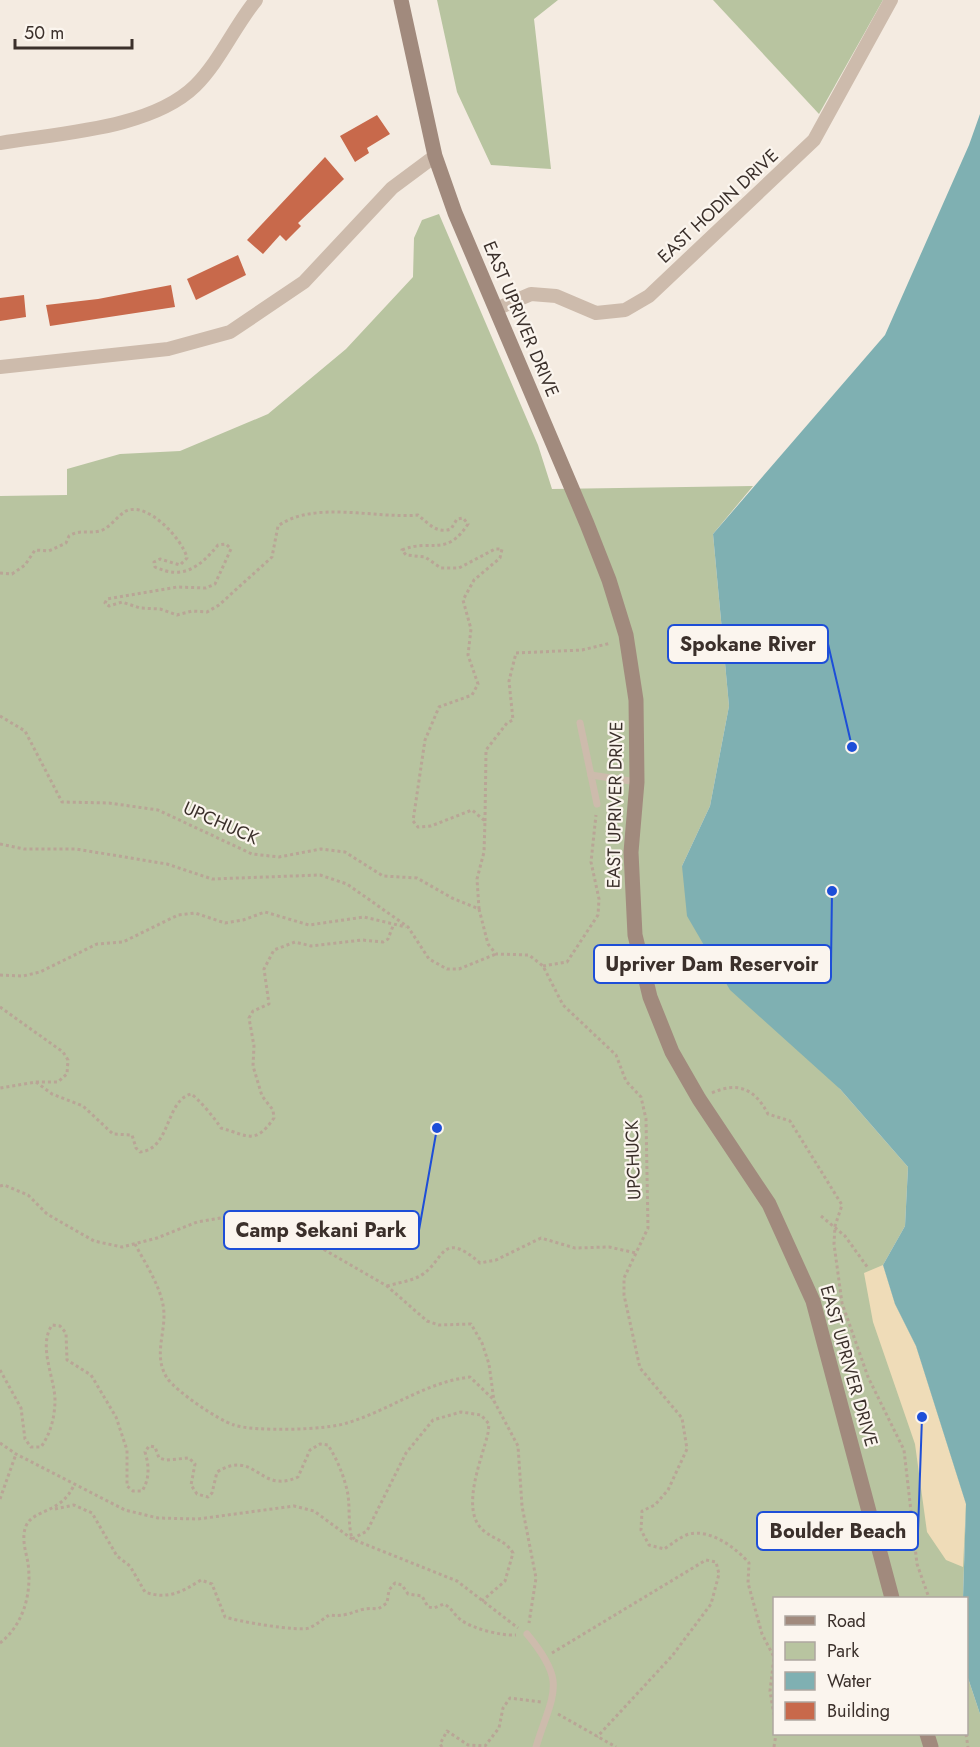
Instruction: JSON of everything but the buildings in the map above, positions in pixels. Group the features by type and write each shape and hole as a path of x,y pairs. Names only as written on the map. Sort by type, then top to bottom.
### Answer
{"main road":[{"name":"EAST UPRIVER DRIVE","path":"401,0 435,156 455,213 587,524 609,580 626,635 636,700 637,782 632,852 635,935 650,998 672,1052 699,1099 769,1204 813,1301 891,1597"}],"street":[{"path":"0,143 110,125 163,109 195,86 256,0"},
{"name":"EAST HODIN DRIVE","path":"496,309 531,294 556,297 596,313 625,310 649,296 814,140 891,0"},
{"path":"0,367 168,349 230,332 303,282 392,188 435,156"}],"lane":[{"path":"580,723 597,804"},
{"path":"591,774 637,782"},
{"path":"527,1634 546,1657 554,1672 555,1692 536,1747"}],"path":[{"path":"0,573 12,574 25,565 35,550 49,551 66,543 69,536 78,530 101,531 127,511 136,509 155,516 184,549 187,558 180,565 160,560 154,562 155,567 164,571 187,573 205,562 218,545 226,544 231,549 215,584 206,588 177,587 107,599 105,603 108,606 122,602 140,608 160,609 177,615 192,611 207,612 219,605 272,557 278,526 291,516 345,511 360,515 374,512 393,518 418,515 436,529 444,532 451,529 457,519 463,518 468,524 458,539 442,547 402,550 406,555 425,557 441,568 459,568 495,549 502,549 500,558 474,580 463,600 471,629 468,655 478,684 472,695 439,707 425,740 414,821 418,827 431,826 472,810 485,821"},
{"path":"496,954 488,944 479,909 477,879 484,852 486,750 507,723 513,720 509,681 516,653 582,650 607,645 626,635"},
{"name":"UPCHUCK","path":"0,716 25,731 62,802 109,803 158,810 252,854 279,857 321,849 345,852 383,876 417,878 452,898 479,909"},
{"path":"0,844 24,849 76,849 167,864 212,879 320,875 347,884 408,927 429,959 447,969 459,969 496,954 529,955 543,966 567,962 598,915 599,899 591,862 597,804"},
{"path":"0,975 23,976 40,972 97,944 123,942 178,915 195,913 225,923 243,920 265,912 309,925 364,917 393,926 408,927"},
{"path":"36,1082 52,1094 83,1106 113,1134 132,1135 136,1148 140,1152 146,1151 161,1139 180,1101 191,1094 200,1099 208,1115 216,1119 220,1128 251,1137 263,1134 274,1118 273,1110 262,1096 253,1066 254,1046 249,1018 253,1011 269,1004 264,969 274,950 295,942 311,946 362,940 383,942 388,939 393,926"},
{"name":"UPCHUCK","path":"543,966 562,1005 616,1055 626,1081 641,1097 646,1119 648,1228 624,1278 624,1295 640,1368 682,1418 687,1449 668,1490 655,1505 642,1511 641,1530 649,1545 664,1549 689,1534 708,1535 738,1550 749,1563 748,1583 762,1634 773,1655"},
{"path":"0,1007 63,1052 68,1060 67,1074 63,1080 0,1088"},
{"path":"699,1099 730,1086 746,1090 762,1102 768,1114 790,1121 842,1205 835,1226 835,1263 842,1303 868,1377 904,1450 917,1564 928,1597"},
{"path":"0,1186 28,1195 47,1214 94,1241 122,1247 156,1238 196,1222 238,1215 285,1227 387,1286 427,1321 439,1325 471,1323 482,1343 489,1364 494,1401"},
{"path":"821,1216 835,1226 868,1268"},
{"path":"387,1286 421,1276 441,1253 453,1247 466,1250 480,1263 496,1260 541,1238 574,1248 609,1247 636,1253"},
{"path":"135,1244 155,1283 164,1314 160,1362 168,1379 201,1406 234,1426 296,1430 345,1424 391,1406 445,1379 471,1377 494,1401 518,1446 522,1506 536,1578 527,1634"},
{"path":"0,1370 21,1408 25,1439 31,1447 41,1448 51,1433 55,1399 47,1357 48,1331 52,1325 60,1326 66,1333 67,1360 91,1375 116,1417 127,1450 127,1486 133,1491 142,1491 146,1484 149,1465 145,1452 149,1446 155,1447 159,1458 166,1460 189,1458 195,1464 191,1485 197,1494 208,1497 212,1493 217,1472 230,1464 243,1464 273,1482 288,1481 298,1477 310,1450 320,1444 328,1445 336,1457 348,1494 349,1528 352,1539"},
{"path":"352,1539 367,1531 406,1454 433,1420 460,1412 481,1415 489,1424 488,1433 470,1504 475,1520 483,1531 506,1543 513,1553 505,1581 482,1601"},
{"path":"0,1443 16,1455 125,1510 158,1518 198,1519 294,1506 314,1511 352,1539 457,1581 527,1634"},
{"path":"0,1498 16,1455"},
{"path":"55,1509 68,1498 74,1484"},
{"path":"0,1643 12,1634 24,1610 30,1587 24,1544 26,1525 36,1515 74,1505 92,1513 117,1556 130,1566 145,1592 159,1597 180,1594 201,1580 212,1584 225,1617 242,1624 256,1622 272,1627 308,1629 329,1614 346,1617 364,1607 378,1609 387,1602 389,1590 395,1583 402,1585 408,1594 422,1596 428,1607 444,1604 450,1607 461,1621 502,1636 527,1634"},
{"path":"546,1657 706,1560 716,1562 719,1574 711,1604 672,1656 597,1737"},
{"name":"UPCHUCK","path":"773,1666 770,1692 773,1709"},
{"path":"442,1747 440,1744 447,1731 468,1745 485,1746 499,1728 503,1708 510,1698 544,1702 562,1718 616,1747"}],"green space":[{"path":"437,0 558,0 534,19 551,169 491,165 457,92"},
{"path":"713,0 883,0 819,114"},
{"path":"439,214 538,445 552,489 753,486 713,534 729,706 710,806 682,866 840,1089 908,1167 905,1226 883,1265 895,1304 916,1346 966,1504 963,1597 773,1597 773,1735 968,1735 968,1678 980,1714 980,1747 0,1747 0,496 67,495 67,469 120,454 180,451 268,414 346,349 413,277 414,238 422,220"}],"sand":[{"path":"883,1265 895,1304 916,1346 966,1504 963,1567 946,1560 927,1532 915,1444 873,1322 864,1273"}],"water":[{"path":"980,114 980,1714 968,1678 968,1597 963,1597 966,1504 916,1346 895,1304 883,1265 905,1226 908,1167 840,1089 730,990 687,916 682,866 710,806 729,706 713,534 885,335 969,145"}],"place":[{"name":"Spokane River","path":"852,747"},
{"name":"Upriver Dam Reservoir","path":"832,891"},
{"name":"Camp Sekani Park","path":"437,1128"},
{"name":"Boulder Beach","path":"922,1417"}]}
